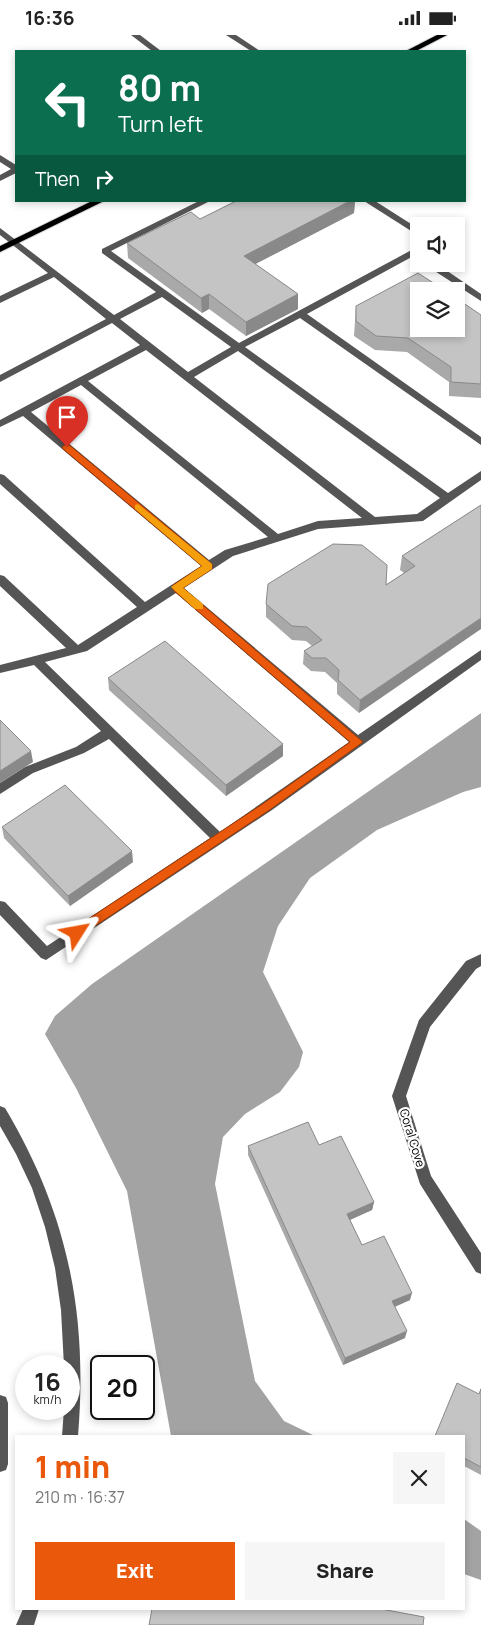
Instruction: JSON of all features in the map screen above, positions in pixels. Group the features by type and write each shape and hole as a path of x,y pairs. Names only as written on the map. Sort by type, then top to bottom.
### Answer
{"main road":[{"path":"412,50 443,35"},
{"path":"0,249 98,202"}],"street":[{"path":"135,35 156,50"},
{"path":"230,35 254,50"},
{"path":"0,158 15,169"},
{"path":"0,178 15,170"},
{"path":"204,202 106,251 448,499"},
{"path":"370,202 410,227"},
{"path":"0,231 373,521"},
{"path":"188,376 410,254"},
{"path":"443,272 481,298"},
{"path":"0,300 53,274"},
{"path":"0,379 162,293"},
{"path":"300,314 481,442"},
{"path":"0,424 147,345"},
{"path":"81,380 276,538"},
{"path":"24,411 208,566"},
{"path":"0,669 83,648 229,553 318,525 419,518 481,475"},
{"path":"0,478 145,608"},
{"path":"0,579 76,650"},
{"path":"176,587 358,742"},
{"path":"0,906 46,954 219,839 481,654"},
{"path":"36,660 219,839"},
{"path":"0,789 29,770 80,751 110,732"},
{"name":"Coral Cove","path":"481,960 471,965 424,1024 399,1095 425,1179 481,1267"},
{"path":"0,1113 31,1168 51,1223 62,1264 72,1341 73,1377 70,1435"},
{"path":"0,1403 0,1464"},
{"path":"25,1625 31,1610"}],"shaded area":[{"path":"481,713 481,787 463,792 377,830 310,878 278,926 263,972 303,1052 299,1067 280,1092 245,1114 223,1137 215,1184 255,1381 284,1421 313,1435 171,1435 127,1191 76,1088 45,1034 55,1016 92,984"},
{"path":"465,1520 481,1531 481,1580 465,1574"}],"building":[{"path":"234,202 348,202 244,256 298,294 246,322 209,294 201,298 127,243 191,212 200,219"},
{"path":"418,273 432,282 410,282 410,337 465,337 465,304 481,315 481,384 451,382 451,367 408,338 376,336 356,321 356,306"},
{"path":"481,505 481,618 360,700 338,680 339,670 326,658 312,658 304,651 322,640 307,627 292,626 266,604 268,584 333,544 362,545 387,565 386,585 415,566 402,556"},
{"path":"165,641 283,744 226,785 108,678"},
{"path":"0,720 31,751 0,771"},
{"path":"65,785 132,851 68,896 2,827"},
{"path":"308,1122 319,1145 341,1136 374,1202 347,1214 362,1245 384,1236 412,1293 392,1301 407,1331 345,1358 248,1146"},
{"path":"457,1383 479,1394 481,1389 481,1467 465,1459 465,1435 435,1435"},
{"path":"152,1610 386,1610 424,1617 423,1625 149,1625"}],"slow traffic":[{"path":"138,507 208,566 176,587 199,607"}],"route":[{"path":"67,447 208,566 176,587 358,742 268,806 77,933"}]}
